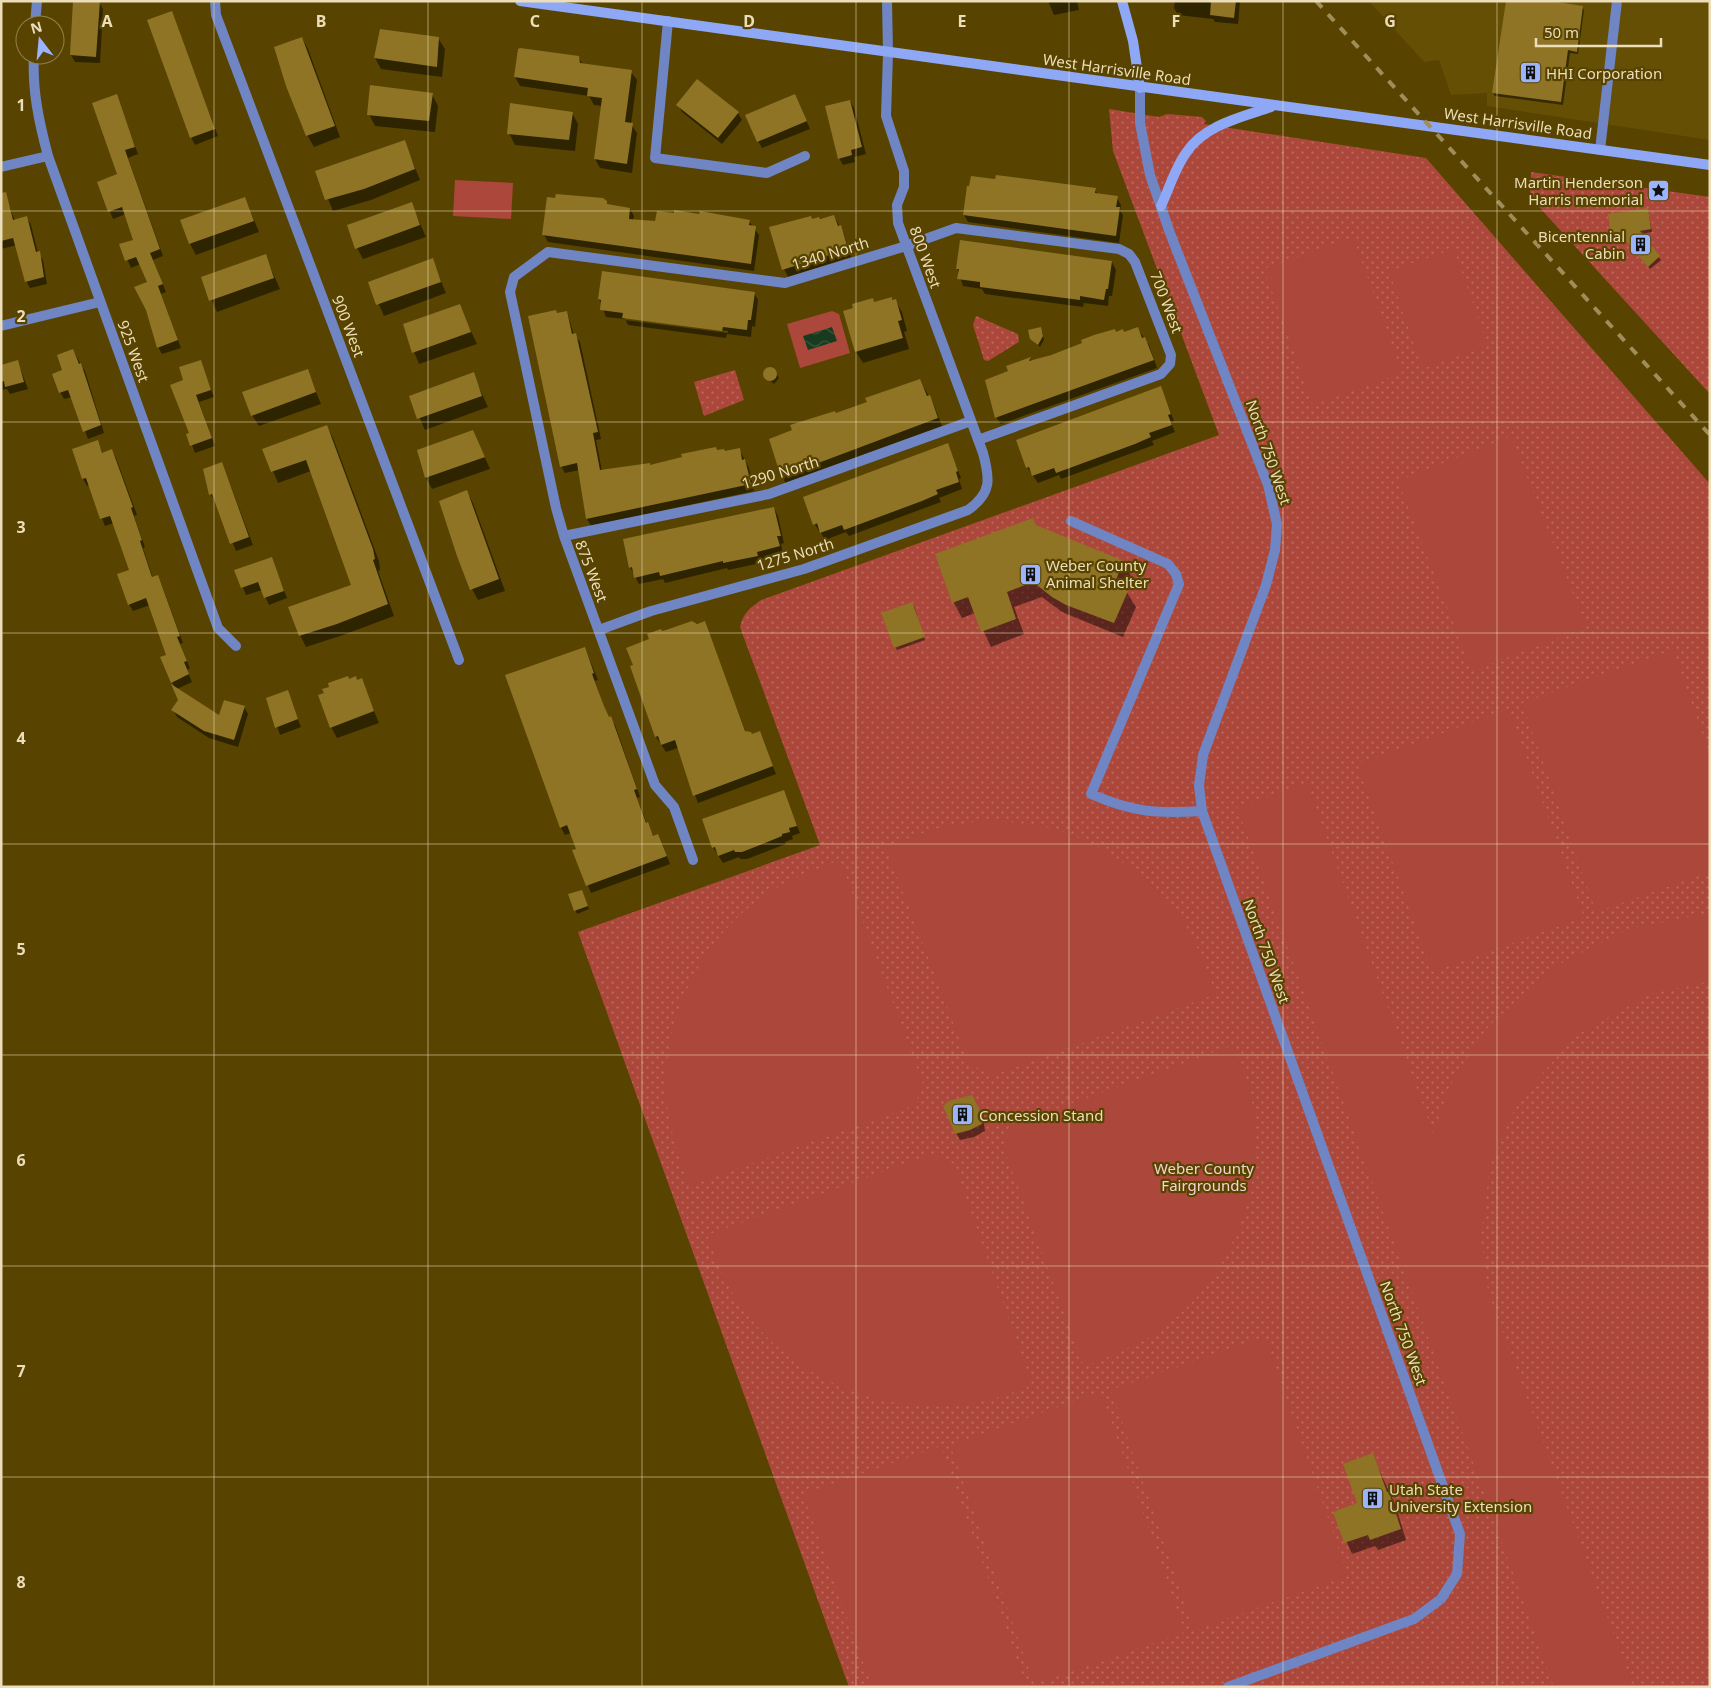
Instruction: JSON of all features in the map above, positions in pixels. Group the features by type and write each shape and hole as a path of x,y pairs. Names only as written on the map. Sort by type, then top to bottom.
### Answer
{"main road":[{"name":"West Harrisville Road","path":"520,1 1140,88 1710,165"},
{"path":"1122,1 1133,41 1140,88"},
{"path":"1161,206 1186,152 1201,138 1222,125 1273,106"}],"street":[{"path":"36,15 37,1"},
{"name":"900 West","path":"215,1 216,15 459,660"},
{"name":"800 West","path":"887,1 886,116 904,171 904,187 897,205 898,223 978,440 987,468 988,486"},
{"path":"1600,150 1617,1"},
{"path":"668,21 655,158 767,173 805,156"},
{"name":"925 West","path":"35,65 37,110 48,156 218,628 236,646"},
{"name":"North 750 West","path":"1140,88 1140,123 1143,146 1161,206 1268,485 1277,524 1276,550 1266,586 1203,755 1199,785 1202,811 1460,1534 1457,1574 1441,1599 1414,1619 1228,1687"},
{"path":"1,167 48,156"},
{"name":"1340 North","path":"514,277 548,252 785,283 906,246 956,228 1119,249 1129,254"},
{"name":"700 West","path":"978,440 1161,374 1170,364 1171,354 1135,262 1129,254"},
{"name":"875 West","path":"514,277 510,292 556,508 564,536 655,785 674,807 693,860"},
{"path":"1,326 100,302"},
{"name":"1290 North","path":"564,536 769,494 971,421"},
{"name":"1275 North","path":"599,630 651,611 804,569 968,510 981,501 988,486"},
{"path":"1070,521 1168,564 1176,574 1179,584 1091,794 1120,806 1163,814 1202,811"}],"shaded area":[{"path":"1369,1 1710,1 1710,140 1487,106 1487,93 1451,95 1439,60 1424,62"}],"green space":[{"name":"Weber County Fairgrounds","path":"1109,109 1159,117 1167,114 1202,117 1206,121 1204,124 1426,158 1710,484 1710,1687 849,1687 578,932 820,845 740,627 745,614 761,600 1219,435 1113,151"},
{"path":"1531,172 1710,197 1710,394 1530,197"},
{"path":"455,180 513,183 511,219 453,216"},
{"path":"1353,237 1402,373 1313,405 1264,269"},
{"path":"1454,249 1488,346 1422,369 1389,271"},
{"path":"832,311 839,314 850,353 800,368 787,324"},
{"path":"976,316 1018,334 1019,342 988,361 984,360 973,325"},
{"path":"735,370 744,400 704,416 694,382"},
{"path":"1511,436 1586,627 1472,671 1398,481"},
{"path":"1673,650 1710,755 1710,872 1596,912 1522,703"},
{"path":"1509,709 1584,917 1432,972 1357,764"},
{"path":"1307,783 1433,1133 1454,1078 1489,1026 1552,968 1628,929 1710,913 1710,981 1650,994 1575,1036 1518,1101 1490,1166 1481,1237 1488,1292 1633,1687 1554,1687 1237,807"},
{"path":"986,820 1046,827 1066,833 1105,851 1142,877 1159,892 1185,924 1206,967 1216,994 994,1075 969,1064 885,846 938,828"},
{"path":"840,860 923,1084 915,1105 689,1186 670,1124 666,1092 668,1059 674,1027 684,996 699,967 717,940 740,915 765,895 783,884"},
{"path":"1234,1045 1250,1092 1255,1126 1255,1161 1249,1195 1239,1228 1224,1260 1204,1288 1180,1314 1145,1340 1084,1367 1003,1146 1012,1125"},
{"path":"932,1154 954,1164 1032,1385 981,1402 963,1405 930,1406 897,1403 864,1395 834,1383 805,1367 778,1348 755,1324 726,1282 707,1235"},
{"path":"1265,1337 1348,1576 1194,1630 1111,1390"},
{"path":"1101,1392 1185,1632 1034,1684 950,1445"},
{"path":"941,1446 1026,1685 1022,1687 872,1687 803,1494"}],"water":[{"path":"832,327 837,341 808,350 803,336"}],"building":[{"path":"73,1 100,1 96,57 70,55"},
{"path":"1211,1 1236,1 1234,18 1210,15"},
{"path":"1506,1 1551,1 1583,6 1577,52 1568,50 1561,102 1492,93"},
{"path":"172,11 215,129 190,138 147,20"},
{"path":"380,29 439,37 437,67 374,58"},
{"path":"302,37 335,126 306,136 286,86 274,47"},
{"path":"518,49 579,56 580,63 632,70 625,122 633,123 627,164 594,159 602,98 587,96 588,88 514,77"},
{"path":"697,79 739,112 718,138 676,105"},
{"path":"370,85 433,93 429,121 367,115"},
{"path":"117,94 135,147 125,150 160,249 150,253 163,284 158,286 178,340 157,348 146,310 134,287 147,282 136,257 125,261 119,244 133,240 122,207 108,212 97,182 117,174 92,103"},
{"path":"795,94 807,121 757,142 745,115"},
{"path":"850,100 862,147 851,150 852,155 838,159 825,106"},
{"path":"510,103 573,112 569,140 507,134"},
{"path":"405,140 415,169 364,189 325,200 315,171"},
{"path":"996,175 1096,188 1095,193 1118,196 1116,207 1120,207 1116,236 963,215 967,186 969,186 971,176 995,179"},
{"path":"6,192 13,220 27,216 36,252 40,251 44,277 25,282 13,238 1,241 1,193"},
{"path":"556,194 603,198 607,201 607,204 630,208 629,219 655,221 657,211 674,213 674,210 699,214 700,211 750,220 749,225 756,226 751,264 542,235 547,197 555,198"},
{"path":"245,197 254,221 189,244 180,220"},
{"path":"412,202 420,225 355,249 347,225"},
{"name":"Bicentennial Cabin","path":"1648,208 1651,229 1640,231 1660,256 1648,267 1620,234 1611,235 1608,214"},
{"path":"834,215 838,226 841,225 848,249 782,270 769,227 811,216 812,219 819,217 820,219"},
{"path":"960,240 1112,261 1108,289 1106,289 1104,300 1080,296 1080,300 980,287 980,282 957,279 959,269 956,269"},
{"path":"266,254 274,278 209,301 201,277"},
{"path":"433,258 441,282 376,305 368,282"},
{"path":"602,271 755,292 751,320 748,320 747,330 723,327 722,331 622,318 623,313 600,310 601,300 598,299"},
{"path":"892,297 892,300 896,299 902,320 898,321 903,338 855,352 843,311 853,308 852,304 873,298 874,302"},
{"path":"460,304 471,332 412,353 403,324"},
{"path":"556,310 557,313 567,311 572,334 576,333 598,432 593,433 600,470 650,463 650,465 682,457 681,454 716,447 717,450 724,449 725,451 740,448 742,460 745,459 751,484 586,519 577,463 560,467 528,316"},
{"path":"1041,327 1043,336 1038,345 1030,339 1028,330"},
{"path":"1138,327 1142,338 1145,337 1154,360 995,418 985,380 1008,371 1006,366 1031,357 1029,361 1051,355 1082,343 1081,340 1094,335 1115,329 1116,332 1123,329 1124,332"},
{"path":"73,349 79,364 81,363 101,425 83,432 68,390 59,393 52,374 62,370 57,355"},
{"path":"18,360 24,382 5,387 4,381 1,382 1,365"},
{"path":"201,360 211,390 196,395 212,438 190,446 186,434 189,433 170,385 183,380 179,367"},
{"path":"770,367 775,369 777,374 775,379 770,381 765,379 763,374 765,369"},
{"path":"308,369 316,392 251,416 242,392"},
{"path":"474,372 482,396 417,419 409,396"},
{"path":"920,379 927,396 930,395 938,418 781,477 769,439 792,430 790,425 835,411 836,413 867,402 865,398"},
{"path":"1161,386 1171,414 1168,415 1172,425 1149,433 1151,437 1135,444 1056,473 1054,468 1032,476 1029,467 1026,468 1016,440"},
{"path":"327,425 373,549 375,559 373,560 388,604 337,624 299,636 288,607 351,585 306,460 271,472 262,449"},
{"path":"473,430 485,457 425,478 417,450"},
{"path":"98,440 102,453 112,449 133,507 131,508 152,577 158,575 180,636 177,637 187,661 184,662 189,674 171,683 160,657 166,655 146,598 128,605 117,574 129,570 110,516 100,519 86,478 82,479 72,449"},
{"path":"948,443 958,471 956,472 959,482 936,490 938,494 922,501 844,530 842,525 820,533 817,523 813,525 803,497"},
{"path":"222,462 249,537 230,544 212,494 209,495 203,469"},
{"path":"467,490 499,579 470,590 439,501"},
{"path":"774,507 781,536 777,536 780,546 757,552 758,556 723,563 723,561 660,576 659,572 634,578 632,567 629,568 623,539"},
{"name":"Weber County Animal Shelter","path":"1033,518 1036,525 1124,561 1114,584 1128,591 1114,623 1066,605 1033,582 1007,592 1016,619 981,632 968,597 952,603 935,554"},
{"path":"272,557 284,591 264,598 258,582 241,588 234,570"},
{"path":"912,602 925,637 894,648 881,613"},
{"path":"692,621 697,624 705,621 745,731 752,734 760,731 773,766 693,796 675,740 661,745 658,736 655,737 630,666 633,665 626,648 649,639 647,634"},
{"path":"585,647 594,673 592,674 604,706 609,717 611,716 637,789 634,790 646,823 648,822 653,836 658,834 667,856 586,886 572,850 576,849 567,825 560,828 505,675"},
{"path":"348,676 349,679 356,676 357,680 362,678 374,711 330,728 318,695 324,693 322,689 329,687 328,683"},
{"path":"171,684 219,715 224,700 245,706 234,740 204,731 171,710 178,700"},
{"path":"288,690 298,719 275,728 266,698"},
{"path":"784,790 797,826 789,828 790,832 782,834 782,836 742,852 735,852 734,850 718,856 715,847 712,848 702,819"},
{"path":"582,890 588,906 574,911 568,894"},
{"name":"Concession Stand","path":"972,1095 979,1109 982,1124 955,1134 943,1106 949,1101"},
{"name":"Utah State University Extension","path":"1373,1453 1387,1492 1389,1492 1401,1529 1370,1540 1368,1535 1344,1543 1333,1512 1357,1503 1343,1464"}],"railway":[{"path":"1316,1 1710,435"}],"place":[{"name":"HHI Corporation","path":"1530,73"},
{"name":"Martin Henderson Harris memorial","path":"1659,191"},
{"name":"Bicentennial Cabin","path":"1641,245"},
{"name":"Weber County Animal Shelter","path":"1030,574"},
{"name":"Concession Stand","path":"963,1115"},
{"name":"Utah State University Extension","path":"1373,1498"}]}
